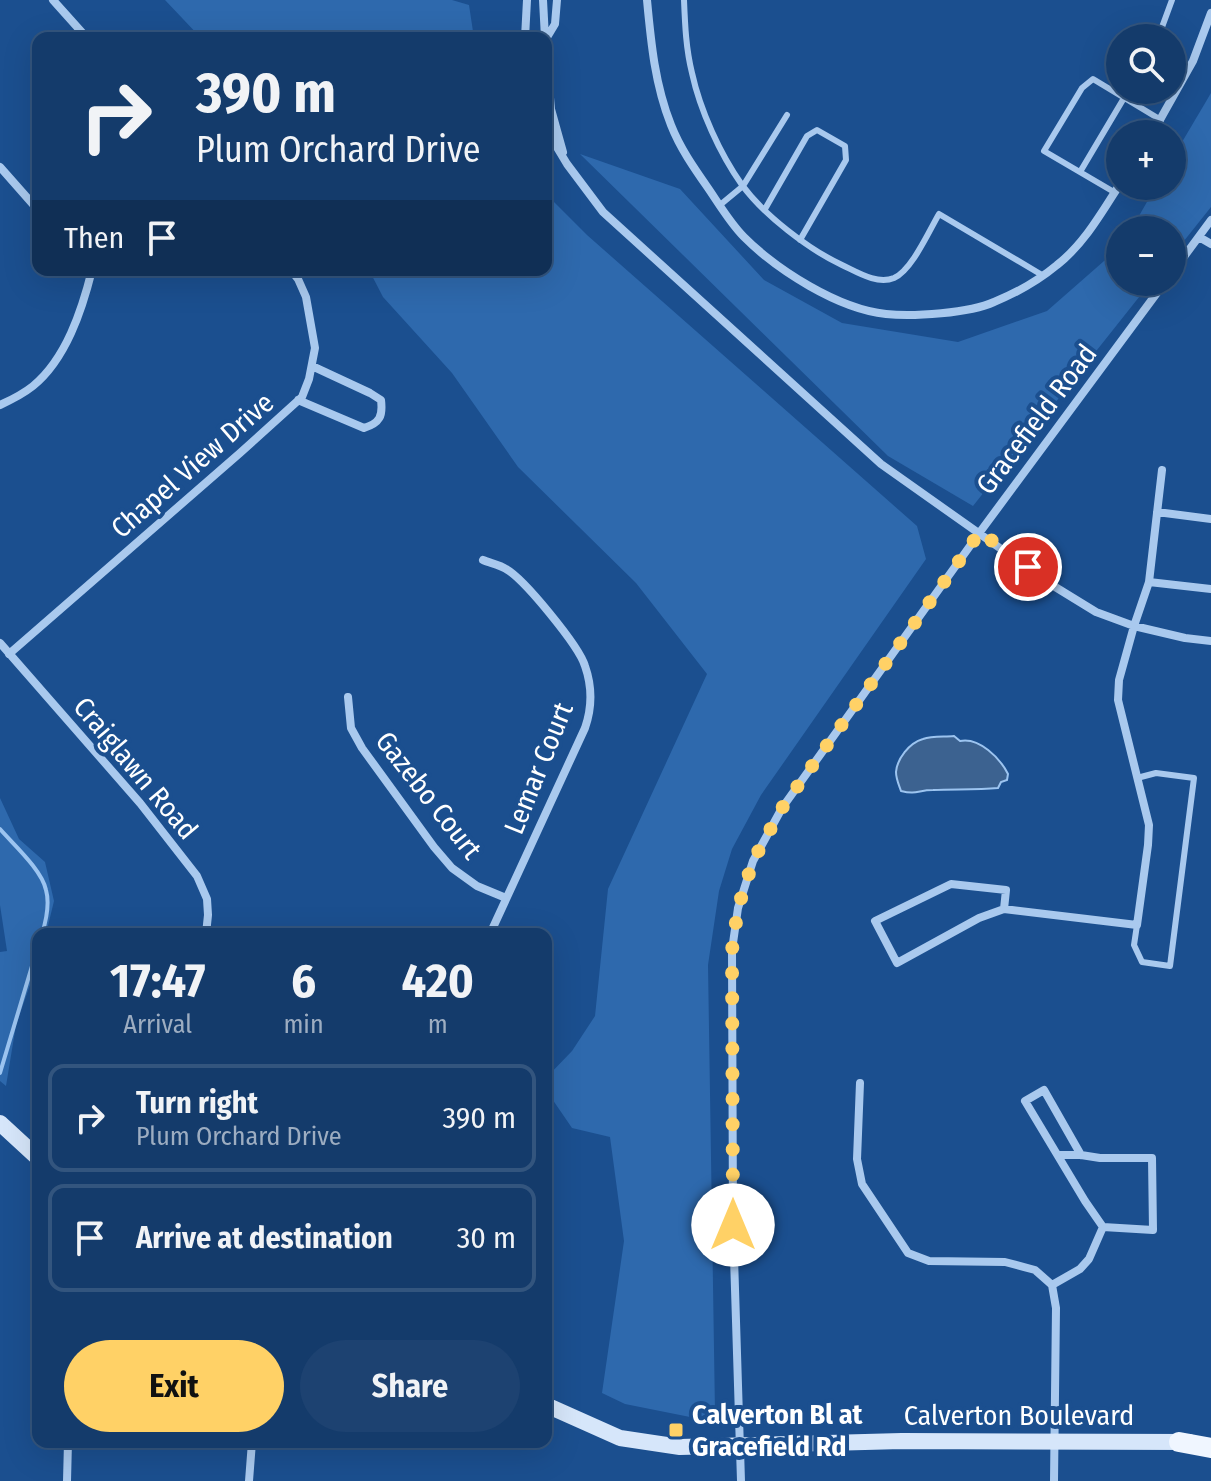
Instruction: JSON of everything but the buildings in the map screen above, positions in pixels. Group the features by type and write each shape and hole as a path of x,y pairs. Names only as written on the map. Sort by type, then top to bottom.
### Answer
{"main road":[{"path":"1179,1442 1211,1448"}],"street":[{"path":"53,0 82,32"},
{"path":"525,32 527,0"},
{"path":"543,0 546,32"},
{"path":"550,32 555,24 557,0"},
{"path":"647,0 659,88 686,157 743,236 776,264 816,289 852,306 884,314 920,315 992,303 1058,264 1081,241 1109,200"},
{"path":"1186,73 1211,13"},
{"path":"1161,120 1169,104"},
{"path":"552,112 567,164"},
{"path":"552,139 603,212 881,464 1052,585 1096,612 1134,626 1211,641"},
{"path":"0,167 32,203"},
{"path":"1186,254 1211,220"},
{"path":"1199,237 1211,244"},
{"path":"0,405 33,386 50,369 75,324 90,276"},
{"name":"Chapel View Drive","path":"9,654 302,397 315,348 306,297 296,276"},
{"name":"Gracefield Road","path":"741,1481 733,1225 732,950 738,908 753,861 782,808 1155,296"},
{"path":"298,400 364,428 374,425 382,413 381,400 312,366"},
{"path":"1004,909 1006,890 951,884 875,921 897,963 979,918 1004,909 1137,925 1149,825 1118,700 1119,680 1149,582 1162,470"},
{"path":"1157,512 1211,519"},
{"name":"Lemar Court","path":"483,560 507,569 536,596 577,649 585,664 591,692 585,728 493,928"},
{"path":"1149,582 1211,589"},
{"name":"Craiglawn Road","path":"0,643 140,803 197,876 207,899 207,928"},
{"name":"Gazebo Court","path":"348,697 351,728 362,748 434,847 452,868 477,886 506,898"},
{"path":"860,1083 857,1159 862,1184 908,1253 929,1261 1005,1262 1035,1270 1052,1285 1056,1308 1054,1481"},
{"path":"1081,1155 1044,1090 1025,1101 1103,1227"},
{"path":"0,1123 32,1148"},
{"path":"1058,1155 1152,1158 1153,1230 1103,1227"},
{"path":"1052,1285 1080,1269 1089,1259 1103,1227"},
{"name":"Calverton Boulevard","path":"552,1408 620,1438 680,1447 902,1441 1211,1442"},
{"path":"67,1481 68,1448"},
{"path":"249,1481 252,1448"}],"lane":[{"path":"684,0 686,44 705,116 743,186 800,240 844,266 872,278 886,280 906,270 939,214 1042,275"},
{"path":"1163,24 1172,0"},
{"path":"1106,87 1093,79 1082,88 1044,151 1106,187"},
{"path":"1080,172 1120,104"},
{"path":"1134,104 1161,120"},
{"path":"720,205 743,186 787,115"},
{"path":"765,209 807,136 817,130 845,146 846,160 800,240"},
{"path":"1137,778 1156,773 1194,778 1170,966 1142,962 1134,945 1137,925"}],"shaded area":[{"path":"165,0 452,0 469,5 473,32 195,32"},
{"path":"1211,93 1211,207 1186,238 1186,216 1139,216 1148,200 1186,200 1186,135"},
{"path":"580,154 680,189 764,280 842,323 958,342 1047,311 1106,259 1106,296 1140,296 973,506 888,456"},
{"path":"552,200 587,235 917,526 926,559 761,795 732,849 719,891 708,965 715,1413 695,1418 625,1404 602,1393 624,1241 610,1137 572,1128 552,1099 552,1072 572,1051 595,1016 608,889 707,674 636,583 518,467 452,373 383,297 372,276 552,276"},
{"path":"954,736 988,750 1008,774 1007,780 1001,782 998,788 901,791 896,772 905,752 927,738"},
{"path":"0,798 19,839 45,862 54,901 47,928 32,928 32,979 16,1025 6,1086 0,1081 0,952 7,951 0,905"}],"waterway":[{"path":"0,829 43,882 48,907 44,928"},
{"path":"0,1073 32,966"}],"place":[{"name":"Calverton Bl at Gracefield Rd","path":"676,1430"}],"route":[{"path":"733,1225 732,950 738,908 753,861 782,808 980,532 1028,567"}]}
